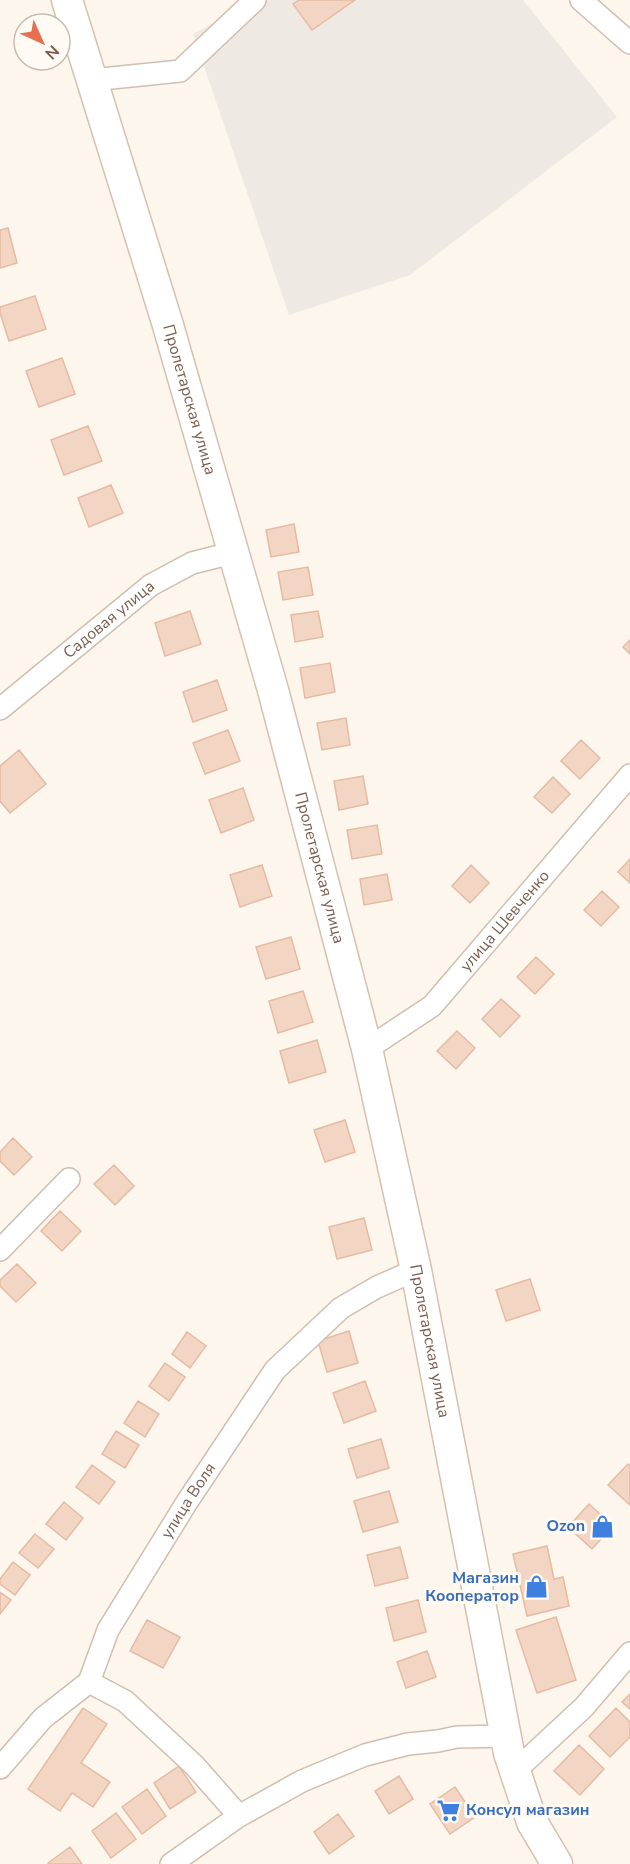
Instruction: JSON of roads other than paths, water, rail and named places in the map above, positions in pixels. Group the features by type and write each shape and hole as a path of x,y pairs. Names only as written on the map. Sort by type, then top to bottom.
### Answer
{"street":[{"name":"Пролетарская улица","path":"67,0 167,322 273,690 367,1049 416,1270 466,1539 510,1753 532,1822 557,1864"},
{"path":"92,80 180,71 255,0"},
{"path":"581,0 630,43"},
{"name":"Садовая улица","path":"0,708 151,585 192,563 232,553"},
{"name":"улица Шевченко","path":"367,1049 432,1006 630,775"},
{"path":"0,1250 69,1179"},
{"name":"улица Воля","path":"89,1682 108,1630 187,1502 275,1370 341,1308 377,1287 416,1270"},
{"path":"171,1864 240,1816 302,1781 365,1755 408,1744 457,1737 510,1753 584,1707 630,1653"},
{"path":"0,1768 43,1718 89,1682 125,1701 194,1765 240,1816"}],"place":[{"name":"Ozon","path":"603,1526"},
{"name":"Магазин Кооператор","path":"537,1587"},
{"name":"Консул магазин","path":"448,1810"}]}
